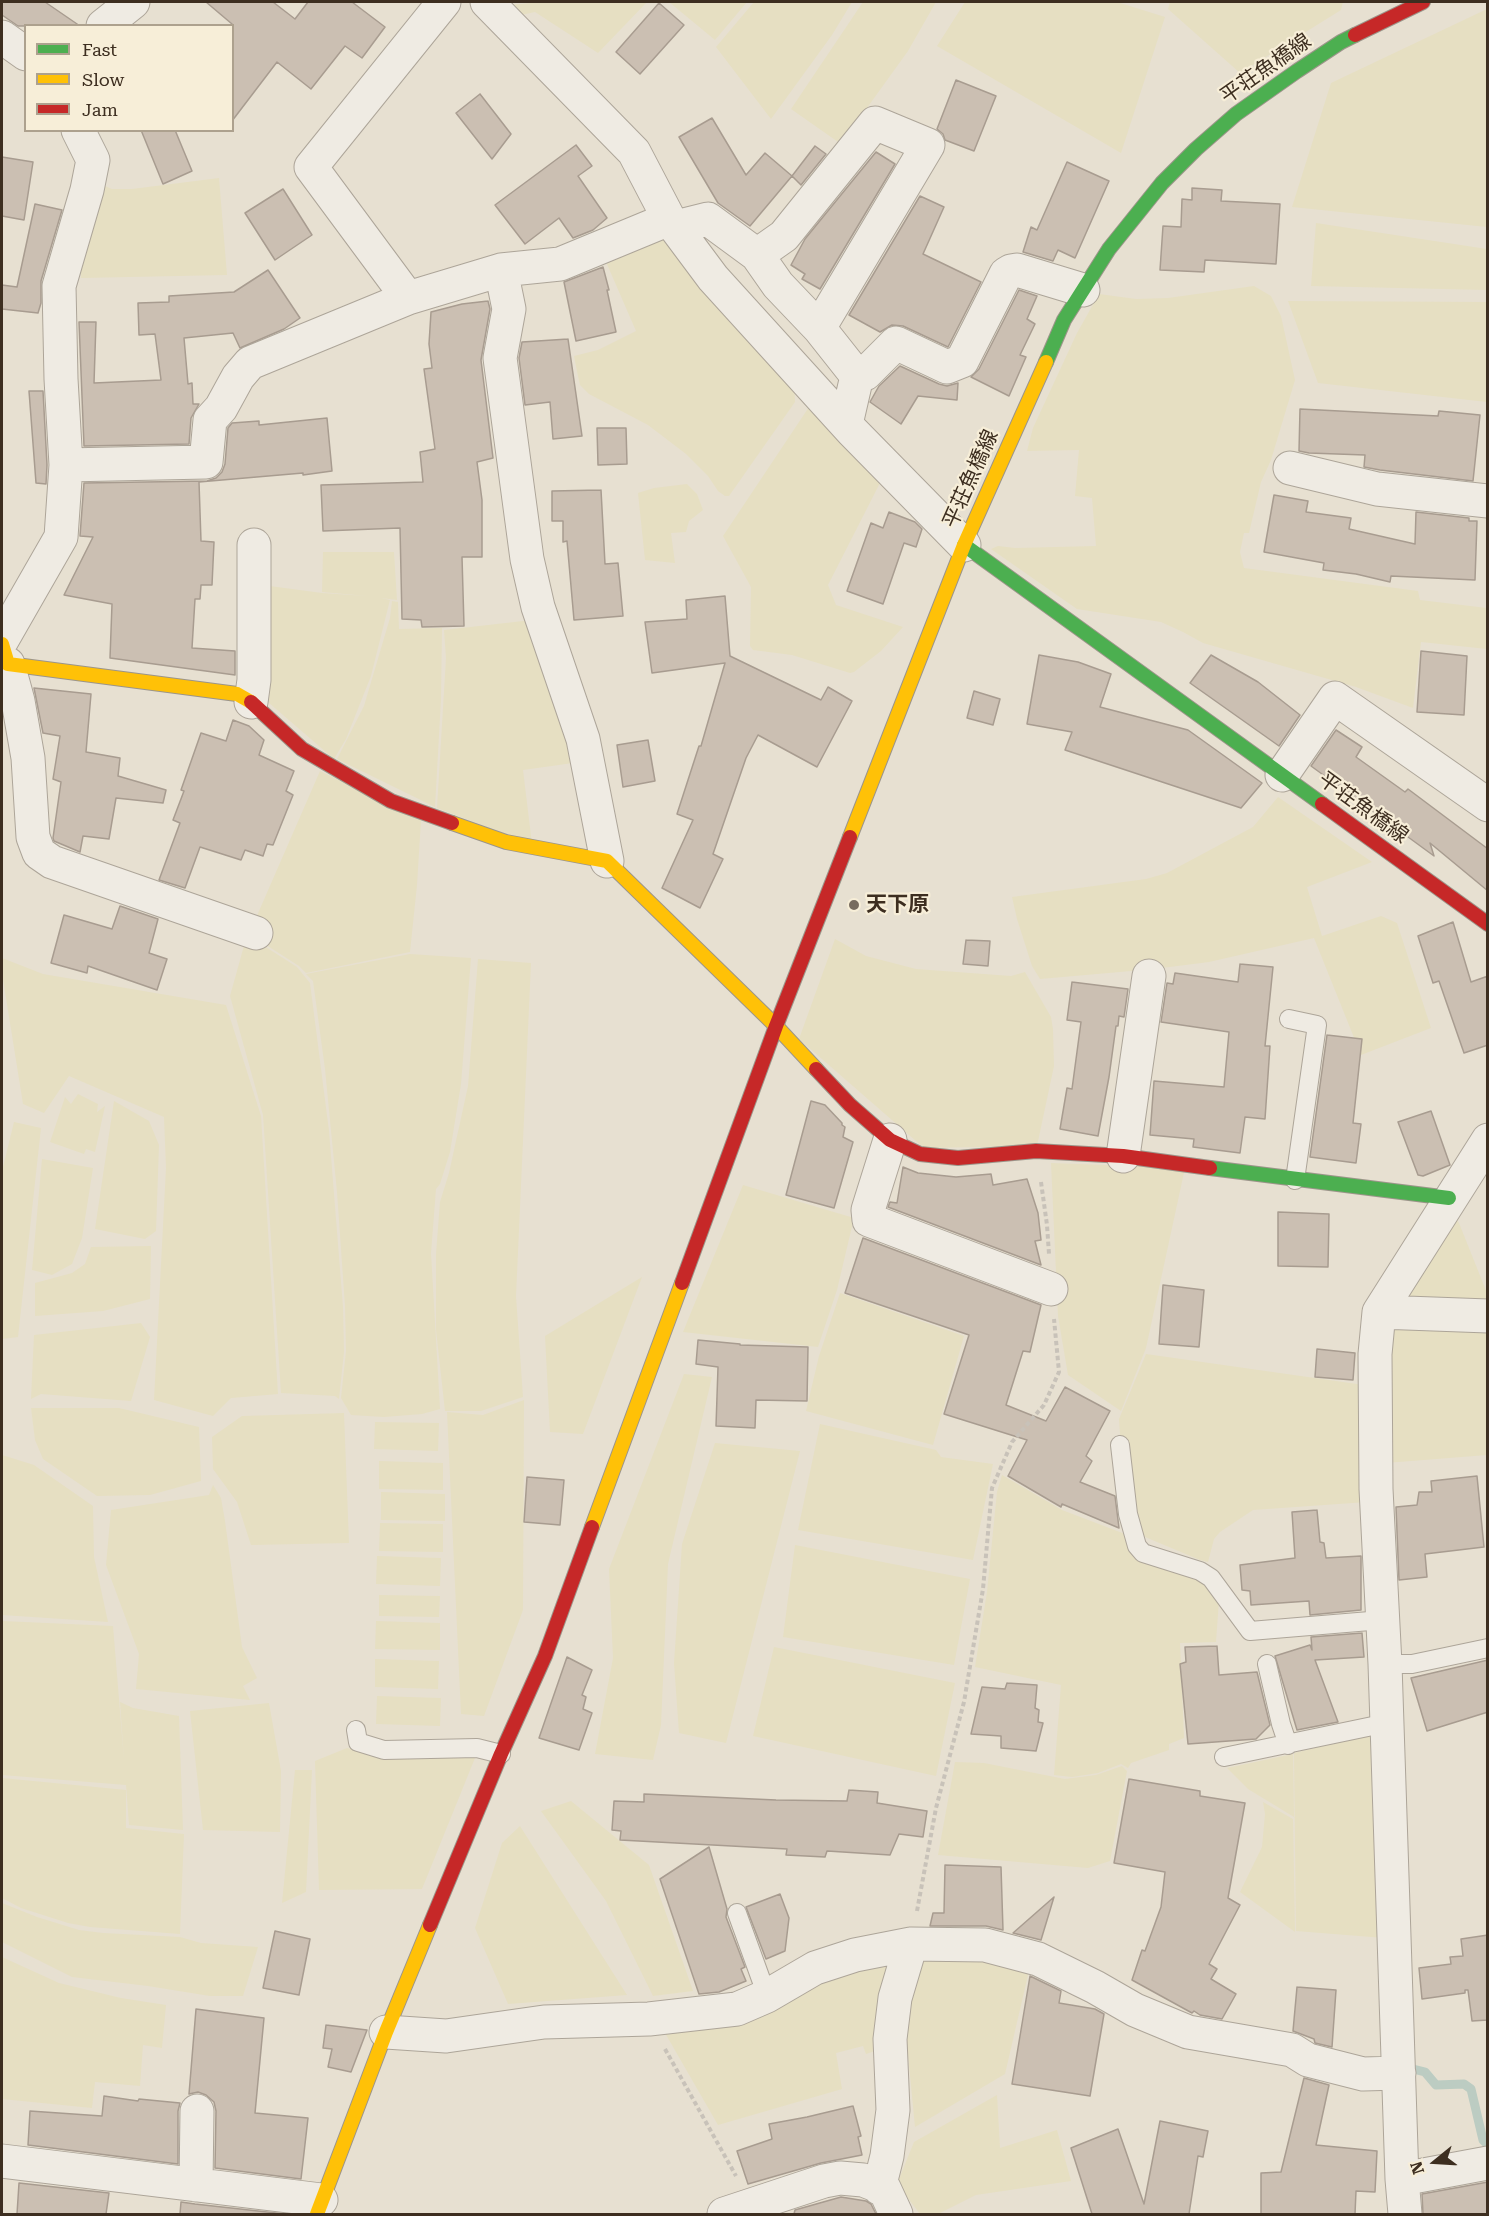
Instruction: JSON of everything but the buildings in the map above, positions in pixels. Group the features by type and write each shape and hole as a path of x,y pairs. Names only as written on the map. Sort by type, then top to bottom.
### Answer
{"street":[{"path":"106,24 133,2"},
{"path":"408,298 311,167 444,2"},
{"path":"2,2161 196,2185 319,2207 386,2032 501,1754 545,1656 776,1026 964,545 846,424 713,278 673,223 634,152 487,2"},
{"name":"平荘魚橋線","path":"1423,2 1341,42 1236,114 1162,183 1109,249 1064,320 964,545 1488,924"},
{"path":"2,37 24,53"},
{"path":"757,255 784,236 875,123 928,145 819,327"},
{"path":"79,132 93,160 87,190 59,286 66,465 61,537 4,649 18,701 28,758 33,837 39,853 52,862 256,933"},
{"path":"66,465 206,462 210,420 221,408 238,377 250,363 408,298 501,270 560,264 673,223 708,219 757,255 778,285 819,327 857,376"},
{"path":"501,270 509,309 500,358 527,559 538,607 583,739 607,861"},
{"path":"857,376 865,374 896,343 947,367 963,361 1006,274 1011,271 1017,270 1083,290"},
{"path":"846,424 857,376"},
{"path":"1290,468 1377,489 1488,501"},
{"path":"251,702 254,680 254,545"},
{"path":"4,649 237,694 251,702 302,749 391,801 506,842 607,861 776,1026 850,1105 890,1140 920,1154 958,1158 1036,1151 1123,1156 1295,1180 1449,1198"},
{"path":"1282,775 1335,698 1488,806"},
{"path":"1123,1156 1149,976"},
{"path":"890,1140 868,1210 869,1220 1051,1289"},
{"path":"1405,2214 1376,1466 1375,1354 1379,1312 1449,1198 1488,1140"},
{"path":"1379,1312 1488,1316"},
{"path":"386,2032 446,2036 544,2022 649,2019 737,2009 766,1996 815,1968 855,1955 911,1944 985,1944 1038,1959 1136,2010 1188,2032 1292,2050 1308,2060 1363,2074 1399,2073"},
{"path":"888,2201 887,2156 893,2110 890,2039 895,1998 911,1944"},
{"path":"196,2185 197,2111"},
{"path":"1402,2179 1488,2163"},
{"path":"738,2210 824,2181 840,2178 863,2180 888,2201"}],"lane":[{"path":"1289,1019 1317,1025 1295,1180"},
{"path":"1120,1445 1128,1514 1137,1546 1143,1553 1200,1571 1211,1578 1250,1630 1382,1620"},
{"path":"1385,1664 1412,1664 1488,1648"},
{"path":"1268,1664 1288,1745"},
{"path":"1224,1757 1387,1724"},
{"path":"356,1730 358,1742 384,1750 477,1749 501,1754"},
{"path":"737,1913 766,1996"}],"path":[{"path":"911,1944 936,1808 964,1702 983,1589 992,1488 1012,1442 1044,1405 1059,1372 1047,1226 1036,1151"},
{"path":"649,2019 738,2210"}],"shaded area":[{"path":"539,2 647,2 598,53 535,12 521,15 510,5"},
{"path":"669,2 747,2 715,40"},
{"path":"754,2 852,2 832,35 771,119 716,47"},
{"path":"863,2 936,2 908,51 841,144 791,109"},
{"path":"965,2 1117,2 1165,17 1121,153 937,46"},
{"path":"1170,2 1343,2 1341,10 1240,73 1168,9"},
{"path":"1487,9 1487,227 1292,207 1331,83"},
{"path":"219,178 227,275 81,278 78,240 98,183 112,189 132,189"},
{"path":"1316,223 1487,249 1487,290 1311,286"},
{"path":"667,230 794,384 795,402 729,496 718,491 708,476 686,454 648,425 589,394 580,385 574,356 598,350 636,331 603,255"},
{"path":"1254,286 1271,296 1281,316 1295,380 1271,460 1261,482 1249,533 1244,533 1240,552 1244,568 1418,591 1420,600 1487,608 1487,649 1421,642 1413,708 1356,687 1203,643 1161,622 1077,609 991,549 998,546 1015,548 1096,546 1092,498 1075,496 1079,450 1027,451 1033,428 1077,333 1099,294 1136,299 1168,298"},
{"path":"1288,301 1487,302 1487,402 1318,383"},
{"path":"811,404 882,479 828,585 836,605 903,627 881,651 850,673 792,655 753,650 750,646 751,587 723,536"},
{"path":"687,484 697,494 703,510 689,521 686,532 671,533 675,563 645,560 638,493 654,488"},
{"path":"323,552 394,552 397,600 381,598 390,600 371,676 346,739 334,759 261,696 262,585 322,593 367,596 322,592"},
{"path":"392,601 398,602 399,629 442,628 435,807 337,759 364,706 390,618"},
{"path":"532,620 573,763 523,770 532,844 437,808 446,658 444,630"},
{"path":"320,771 421,820 417,885 410,952 306,973 299,966 249,934"},
{"path":"1278,797 1372,862 1307,887 1322,936 1381,916 1397,923 1431,1028 1361,1055 1314,938 1209,962 1040,979 1032,966 1012,897 1146,879 1167,873 1253,827"},
{"path":"247,935 297,967 310,983 329,1131 343,1307 344,1352 339,1399 335,1396 281,1393 263,1115 230,996"},
{"path":"835,939 866,956 916,969 1011,976 1025,972 1051,1017 1053,1029 1054,1066 1037,1146 924,1148 799,1039"},
{"path":"410,954 471,958 461,1084 450,1152 440,1184 436,1189 431,1253 440,1409 422,1414 384,1417 351,1415 341,1398 346,1351 345,1306 325,1069 313,981 306,974"},
{"path":"2,958 43,974 226,1005 261,1116 278,1394 231,1398 213,1416 154,1400 166,1168 164,1117 69,1076 44,1113 23,1104 2,973"},
{"path":"478,959 531,963 516,1296 523,1397 481,1411 445,1411 436,1330 436,1254 440,1202 449,1173 468,1086"},
{"path":"78,1094 98,1104 97,1112 105,1106 95,1152 86,1149 84,1154 50,1142 65,1097 71,1104"},
{"path":"114,1101 149,1121 159,1145 156,1231 145,1239 95,1229"},
{"path":"14,1122 41,1128 18,1337 2,1339 2,1171"},
{"path":"42,1159 93,1168 82,1238 72,1264 52,1275 32,1270"},
{"path":"1051,1163 1185,1168 1146,1348 1121,1411 1068,1375 1058,1316"},
{"path":"743,1185 854,1218 837,1290 818,1347 683,1332"},
{"path":"1451,1211 1459,1223 1487,1293 1487,1305 1398,1298"},
{"path":"151,1246 150,1299 103,1311 35,1316 35,1283 72,1273 85,1264 91,1247"},
{"path":"642,1277 583,1434 550,1432 545,1336"},
{"path":"840,1293 964,1336 933,1445 806,1411 819,1356"},
{"path":"1393,1319 1487,1326 1487,1455 1386,1463"},
{"path":"141,1323 150,1337 131,1401 41,1394 31,1399 34,1335"},
{"path":"1146,1354 1364,1385 1367,1502 1253,1510 1220,1532 1214,1539 1208,1562 1126,1529 1119,1419"},
{"path":"684,1374 712,1377 668,1564 661,1725 653,1760 595,1754 613,1658 609,1569"},
{"path":"524,1400 523,1610 484,1716 461,1714 447,1412 483,1415"},
{"path":"31,1408 119,1408 199,1427 201,1481 150,1495 97,1496 43,1459 35,1440"},
{"path":"344,1413 349,1543 251,1545 237,1502 213,1469 212,1437 242,1416"},
{"path":"375,1422 439,1423 438,1451 374,1449"},
{"path":"820,1424 936,1450 941,1457 993,1464 973,1560 798,1530"},
{"path":"715,1443 800,1451 726,1743 679,1733 674,1663 682,1544"},
{"path":"2,1455 34,1465 93,1506 94,1557 108,1622 2,1615"},
{"path":"379,1461 443,1463 443,1490 379,1489"},
{"path":"1002,1475 1062,1510 1125,1534 1170,1566 1207,1584 1219,1600 1216,1642 1180,1643 1184,1738 1169,1744 1169,1750 1131,1763 1128,1768 1121,1764 1098,1773 1072,1777 1054,1775 1061,1685 975,1667 987,1592 997,1492"},
{"path":"213,1485 221,1498 242,1647 257,1678 243,1686 250,1700 136,1689 139,1654 106,1565 111,1510 209,1495"},
{"path":"381,1492 445,1494 445,1521 381,1520"},
{"path":"380,1523 443,1524 443,1552 379,1551"},
{"path":"795,1545 970,1579 954,1665 783,1637"},
{"path":"377,1556 441,1558 440,1586 376,1584"},
{"path":"379,1595 440,1596 439,1617 379,1616"},
{"path":"2,1621 113,1626 124,1760 120,1702 133,1708 179,1716 183,1830 129,1825 126,1785 2,1775"},
{"path":"376,1621 440,1623 440,1650 375,1649"},
{"path":"774,1647 955,1683 936,1776 753,1736"},
{"path":"375,1659 439,1661 438,1689 375,1687"},
{"path":"377,1696 441,1698 440,1726 376,1724"},
{"path":"269,1703 281,1771 280,1832 203,1830 190,1711"},
{"path":"1376,1733 1384,1938 1296,1931 1294,1753"},
{"path":"347,1748 389,1756 475,1758 422,1889 319,1890 315,1761"},
{"path":"1293,1754 1294,1817 1248,1789 1227,1768"},
{"path":"955,1762 984,1763 1065,1779 1096,1775 1122,1766 1127,1771 1110,1861 1088,1868 938,1855"},
{"path":"295,1770 312,1770 306,1892 282,1903"},
{"path":"2,1778 126,1790 126,1828 184,1834 180,1934 90,1927 68,1923 21,1908 2,1898"},
{"path":"571,1801 649,1865 693,1991 653,1996 606,1901 541,1811"},
{"path":"1263,1802 1293,1819 1295,1932 1240,1892 1262,1847 1265,1814"},
{"path":"520,1826 627,1995 508,2004 475,1928 502,1843"},
{"path":"2,1903 79,1930 180,1937 201,1943 258,1947 243,1996 210,1996 72,1977 2,1942"},
{"path":"900,1952 881,2049 866,2054 863,2046 836,2053 842,2089 718,2125 661,2026"},
{"path":"2,1957 59,1983 121,1998 166,2005 162,2048 143,2045 140,2086 95,2082 92,2108 2,2099"},
{"path":"915,1958 1031,1962 1005,2074 915,2127 904,2014"},
{"path":"997,2095 1000,2148 1057,2130 1071,2181 976,2195 938,2214 920,2214 897,2184 914,2142"}],"waterway":[{"path":"1413,2069 1425,2072 1436,2085 1464,2084 1471,2089 1483,2140 1488,2145"}],"traffic: fast":[{"path":"1046,362 1064,320 1109,249 1162,183 1236,114 1297,71 1355,35"},
{"path":"964,545 1322,804"},
{"path":"1210,1168 1449,1198"}],"traffic: slow":[{"path":"850,837 964,545 1046,362"},
{"path":"2,644 8,664 237,694 251,702"},
{"path":"452,823 506,842 607,861 776,1026 816,1069"},
{"path":"592,1527 682,1283"},
{"path":"317,2214 386,2032 430,1925"}],"traffic: jam":[{"path":"1355,35 1423,2"},
{"path":"251,702 302,749 391,801 452,823"},
{"path":"1322,804 1488,924"},
{"path":"682,1283 776,1026 850,837"},
{"path":"816,1069 850,1105 890,1140 920,1154 958,1158 1036,1151 1123,1156 1210,1168"},
{"path":"430,1925 501,1754 545,1656 592,1527"}],"place":[{"name":"天下原","path":"854,905"}]}
